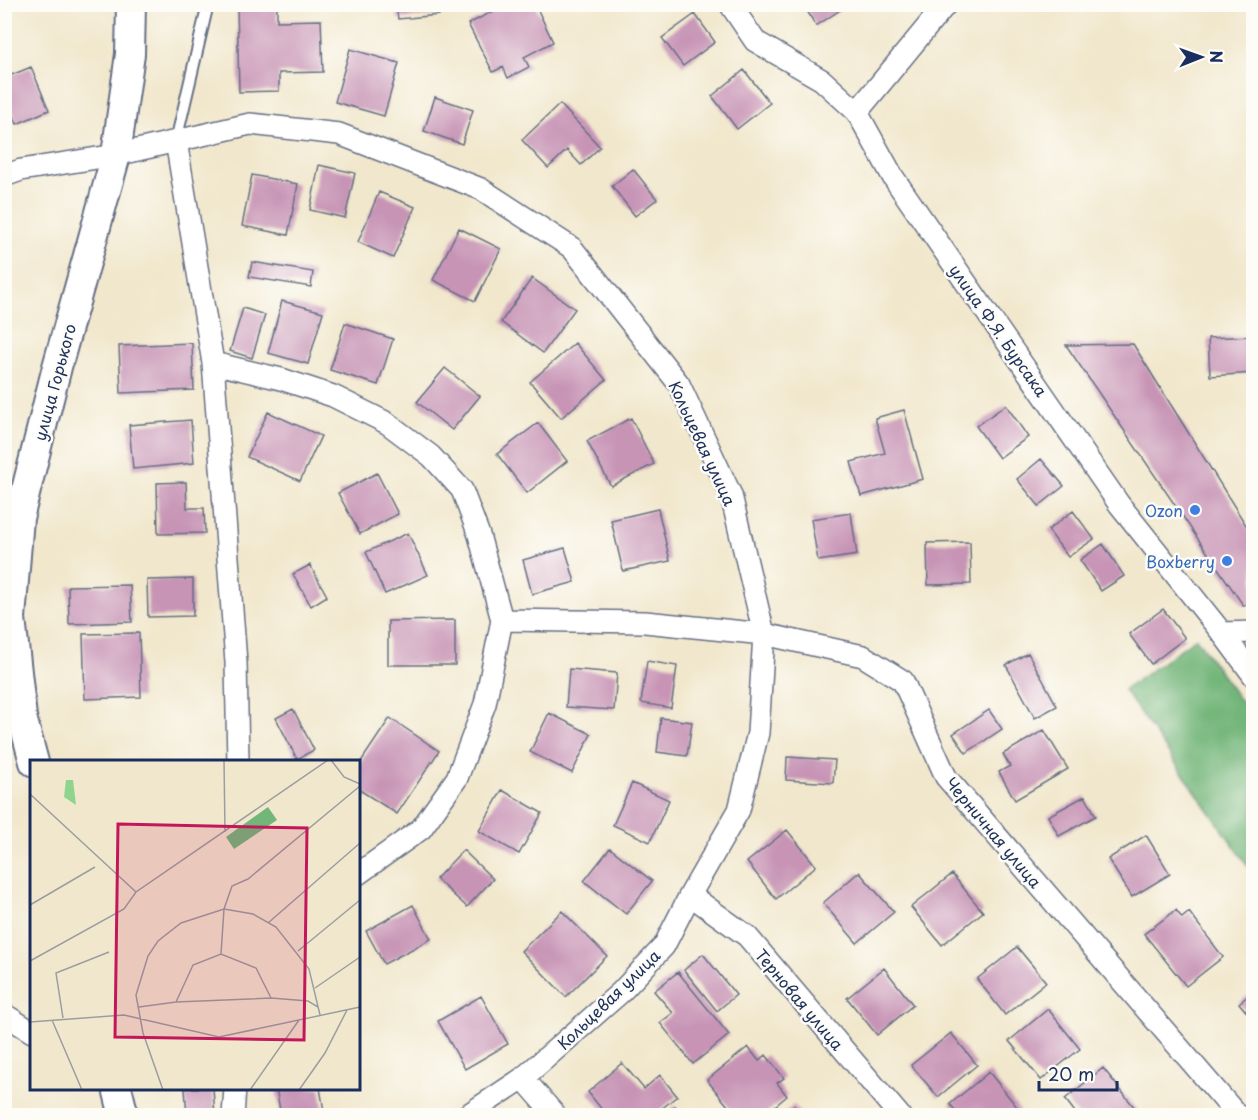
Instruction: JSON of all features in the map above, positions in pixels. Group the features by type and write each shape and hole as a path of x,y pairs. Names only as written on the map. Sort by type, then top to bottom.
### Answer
{"main road":[{"name":"улица Горького","path":"33,760 22,717 11,618 19,518 57,367 116,155 130,54 131,4"}],"street":[{"name":"улица Ф.Я. Бурсака","path":"730,4 755,41 822,80 857,112 893,177 1113,494 1254,676"},
{"path":"857,112 946,4"},
{"name":"Кольцевая улица","path":"4,176 21,170 116,155 250,124 339,134 481,189 572,248 679,384 731,495 764,634 758,733 739,810 690,895 664,946 621,992 523,1078 466,1116"},
{"path":"176,141 213,363 236,662 238,760"},
{"path":"213,363 281,379 333,396 387,423 431,456 462,490 479,535 502,620 485,704 457,778 421,829 360,873"},
{"name":"Черничная улица","path":"502,620 645,622 764,634 863,656 903,681 946,777 1238,1116"},
{"path":"1222,633 1254,632"},
{"name":"Терновая улица","path":"690,895 747,936 900,1116"},
{"path":"4,1014 30,1031"},
{"path":"523,1078 556,1116"},
{"path":"233,1116 235,1090"}],"lane":[{"path":"176,141 207,4"}],"green space":[{"path":"1196,638 1253,719 1253,873 1124,690"}],"building":[{"path":"237,4 277,4 277,21 321,20 323,72 279,73 279,91 239,92"},
{"path":"507,4 535,4 553,42 524,57 529,67 508,78 503,67 493,72 468,24"},
{"path":"803,4 849,4 816,26"},
{"path":"396,5 438,5 439,15 398,19"},
{"path":"695,14 715,42 683,66 662,38"},
{"path":"350,49 399,63 384,116 335,102"},
{"path":"31,67 49,110 17,124 4,92 4,78"},
{"path":"744,70 770,103 737,129 712,96"},
{"path":"435,97 473,110 462,144 424,131"},
{"path":"560,104 600,147 581,165 567,150 548,168 522,140"},
{"path":"319,165 355,173 345,218 310,210"},
{"path":"633,169 657,199 635,216 612,186"},
{"path":"252,175 298,184 288,235 242,226"},
{"path":"379,192 415,207 393,258 358,242"},
{"path":"459,228 501,249 475,301 433,280"},
{"path":"252,262 313,272 311,287 249,277"},
{"path":"532,278 575,309 543,353 501,322"},
{"path":"282,301 323,312 308,364 268,353"},
{"path":"243,308 265,315 252,358 230,351"},
{"path":"345,323 393,339 378,385 330,370"},
{"path":"1254,336 1254,373 1210,376 1208,338"},
{"path":"192,343 194,390 121,393 119,346"},
{"path":"575,343 606,380 561,418 530,382"},
{"path":"1133,344 1254,538 1254,604 1243,605 1066,345"},
{"path":"445,368 480,396 452,430 417,402"},
{"path":"1006,405 1028,437 999,458 976,426"},
{"path":"904,410 923,479 861,496 851,462 885,453 875,418"},
{"path":"268,412 321,436 300,481 247,457"},
{"path":"631,418 654,464 611,486 587,441"},
{"path":"191,420 194,463 133,469 129,425"},
{"path":"538,423 567,461 527,493 497,454"},
{"path":"1041,459 1064,486 1039,506 1017,479"},
{"path":"377,473 398,514 360,534 338,493"},
{"path":"186,482 187,508 204,508 205,533 158,534 157,483"},
{"path":"658,509 670,561 623,571 611,520"},
{"path":"1073,511 1094,539 1068,557 1048,530"},
{"path":"851,513 857,555 818,561 811,519"},
{"path":"408,533 428,575 385,594 366,552"},
{"path":"970,542 971,584 928,585 927,543"},
{"path":"1103,544 1124,576 1101,591 1080,560"},
{"path":"565,548 575,582 532,594 523,560"},
{"path":"310,565 327,596 311,606 293,574"},
{"path":"193,579 193,616 148,617 147,580"},
{"path":"130,585 132,622 69,624 68,586"},
{"path":"1163,609 1185,638 1151,664 1129,634"},
{"path":"455,620 455,665 388,665 388,621"},
{"path":"139,633 141,697 85,699 83,634"},
{"path":"1028,653 1057,706 1035,718 1006,665"},
{"path":"647,661 677,666 671,708 641,703"},
{"path":"569,669 617,673 614,710 566,707"},
{"path":"293,709 314,750 297,759 276,718"},
{"path":"989,710 1002,729 966,753 953,734"},
{"path":"549,713 591,734 572,773 530,752"},
{"path":"390,718 439,751 397,814 360,790 360,763"},
{"path":"661,718 692,722 687,756 657,752"},
{"path":"1044,730 1068,769 1015,800 999,772 1010,766 1003,754"},
{"path":"787,757 835,760 833,783 786,780"},
{"path":"632,783 669,800 650,842 613,825"},
{"path":"502,790 542,813 519,854 479,831"},
{"path":"1085,796 1096,816 1059,836 1048,816"},
{"path":"787,830 816,866 776,899 747,862"},
{"path":"1146,835 1170,874 1132,897 1108,859"},
{"path":"610,848 652,881 626,914 584,881"},
{"path":"463,850 493,879 467,907 436,879"},
{"path":"859,872 894,912 857,943 823,903"},
{"path":"952,874 983,912 942,945 911,907"},
{"path":"413,905 431,939 384,964 366,931"},
{"path":"1176,910 1182,918 1189,912 1223,957 1186,986 1144,934"},
{"path":"562,911 607,956 566,997 521,951"},
{"path":"1017,947 1046,982 1005,1015 977,979"},
{"path":"703,954 736,995 717,1011 684,970"},
{"path":"884,968 913,1005 877,1035 847,998"},
{"path":"678,972 729,1035 693,1064 660,1023 673,1013 654,991"},
{"path":"1254,991 1254,1021 1239,1003"},
{"path":"481,996 508,1044 465,1069 438,1021"},
{"path":"1048,1009 1080,1049 1041,1080 1009,1041"},
{"path":"951,1033 977,1065 938,1097 911,1065"},
{"path":"748,1047 759,1061 766,1055 784,1078 777,1083 787,1096 763,1116 736,1116 707,1080"},
{"path":"622,1063 644,1089 660,1075 677,1096 653,1116 607,1116 588,1092"},
{"path":"1103,1068 1139,1113 1136,1116 1078,1116 1065,1099"},
{"path":"989,1072 1021,1112 1017,1116 960,1116 950,1104"},
{"path":"185,1090 213,1090 215,1116 187,1116"},
{"path":"276,1090 320,1090 324,1111 300,1116 281,1116"},
{"path":"794,1105 802,1116 781,1116"},
{"path":"675,1106 683,1116 664,1116"}],"place":[{"name":"Ozon","path":"1195,510"},
{"name":"Boxberry","path":"1227,561"}]}
